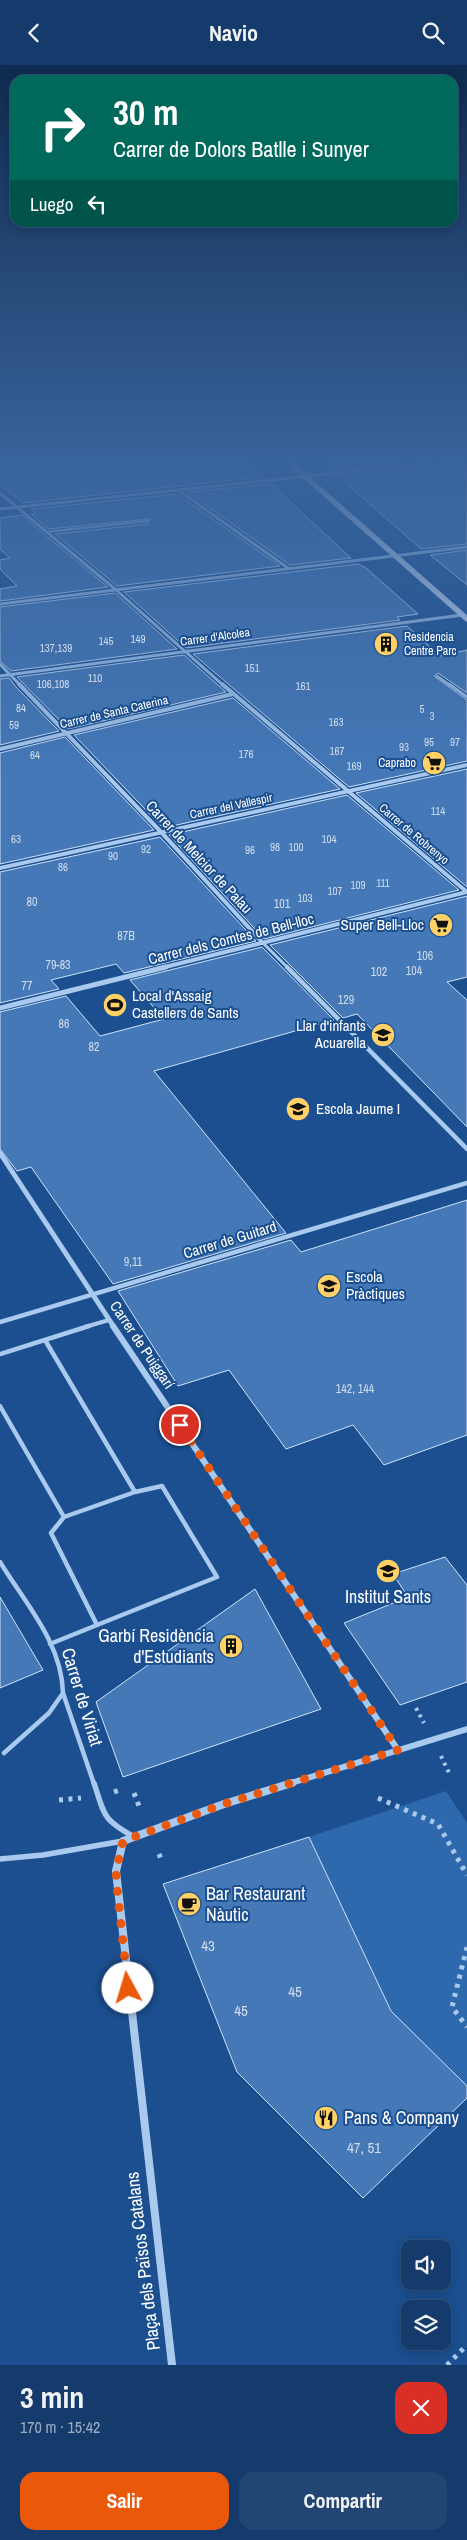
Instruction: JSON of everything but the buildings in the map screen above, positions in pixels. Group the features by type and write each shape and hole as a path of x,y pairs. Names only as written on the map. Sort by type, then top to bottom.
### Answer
{"main road":[{"path":"412,570 464,617"}],"street":[{"name":"Carrer de Robrenyo","path":"92,570 233,694 467,892"},
{"path":"0,604 269,570"},
{"name":"Carrer d'Alcolea","path":"0,676 464,617"},
{"name":"Carrer de Melcior de Palau","path":"0,664 161,832 263,943 467,1149"},
{"path":"437,676 467,697"},
{"name":"Carrer de Santa Caterina","path":"0,749 233,694"},
{"name":"Carrer del Vallespir","path":"0,868 467,765"},
{"name":"Carrer dels Comtes de Bell-lloc","path":"0,1007 467,892"},
{"name":"Carrer de Puiggarí","path":"0,1153 398,1750"},
{"name":"Carrer de Guitard","path":"0,1322 467,1183"},
{"path":"123,1841 224,1804 467,1729"},
{"name":"Plaça dels Països Catalans","path":"123,1841 116,1871 118,1902 172,2365"}],"lane":[{"path":"0,1353 110,1320"},
{"path":"45,1340 135,1491"},
{"path":"0,1405 64,1517"},
{"path":"50,1644 98,1625 217,1577 162,1486 135,1491 64,1517 51,1533 98,1625"},
{"name":"Carrer de Viriat","path":"0,1562 50,1644 62,1672 64,1683 62,1693 105,1815 111,1824 134,1837"},
{"path":"4,1753 49,1713 62,1693"},
{"path":"0,1859 43,1855 123,1841"}],"path":[{"path":"416,1708 426,1727"},
{"path":"441,1756 450,1775"},
{"path":"113,1793 122,1789"},
{"path":"134,1793 139,1806"},
{"path":"59,1800 84,1797"},
{"path":"378,1798 438,1824 467,1875"},
{"path":"159,1854 162,1862"},
{"path":"467,1947 452,2007 467,2027"},
{"path":"448,2365 467,2345"}],"shaded area":[{"path":"446,1791 467,1823 467,2086 391,2011 309,1837"}],"place":[{"name":"Residencia Centre Parc","path":"386,644"},
{"name":"Caprabo","path":"434,763"},
{"name":"Super Bell-Lloc","path":"441,925"},
{"name":"Local d'Assaig Castellers de Sants","path":"115,1005"},
{"name":"Llar d'infants Acuarella","path":"383,1035"},
{"name":"Escola Jaume I","path":"298,1109"},
{"name":"Escola Pràctiques","path":"329,1286"},
{"name":"Institut Sants","path":"388,1571"},
{"name":"Garbí Residència d'Estudiants","path":"231,1646"},
{"name":"Bar Restaurant Nàutic","path":"189,1904"},
{"name":"Pans & Company","path":"326,2118"}],"route":[{"path":"128,1988 116,1871 123,1841 224,1804 398,1750 180,1425"}]}
